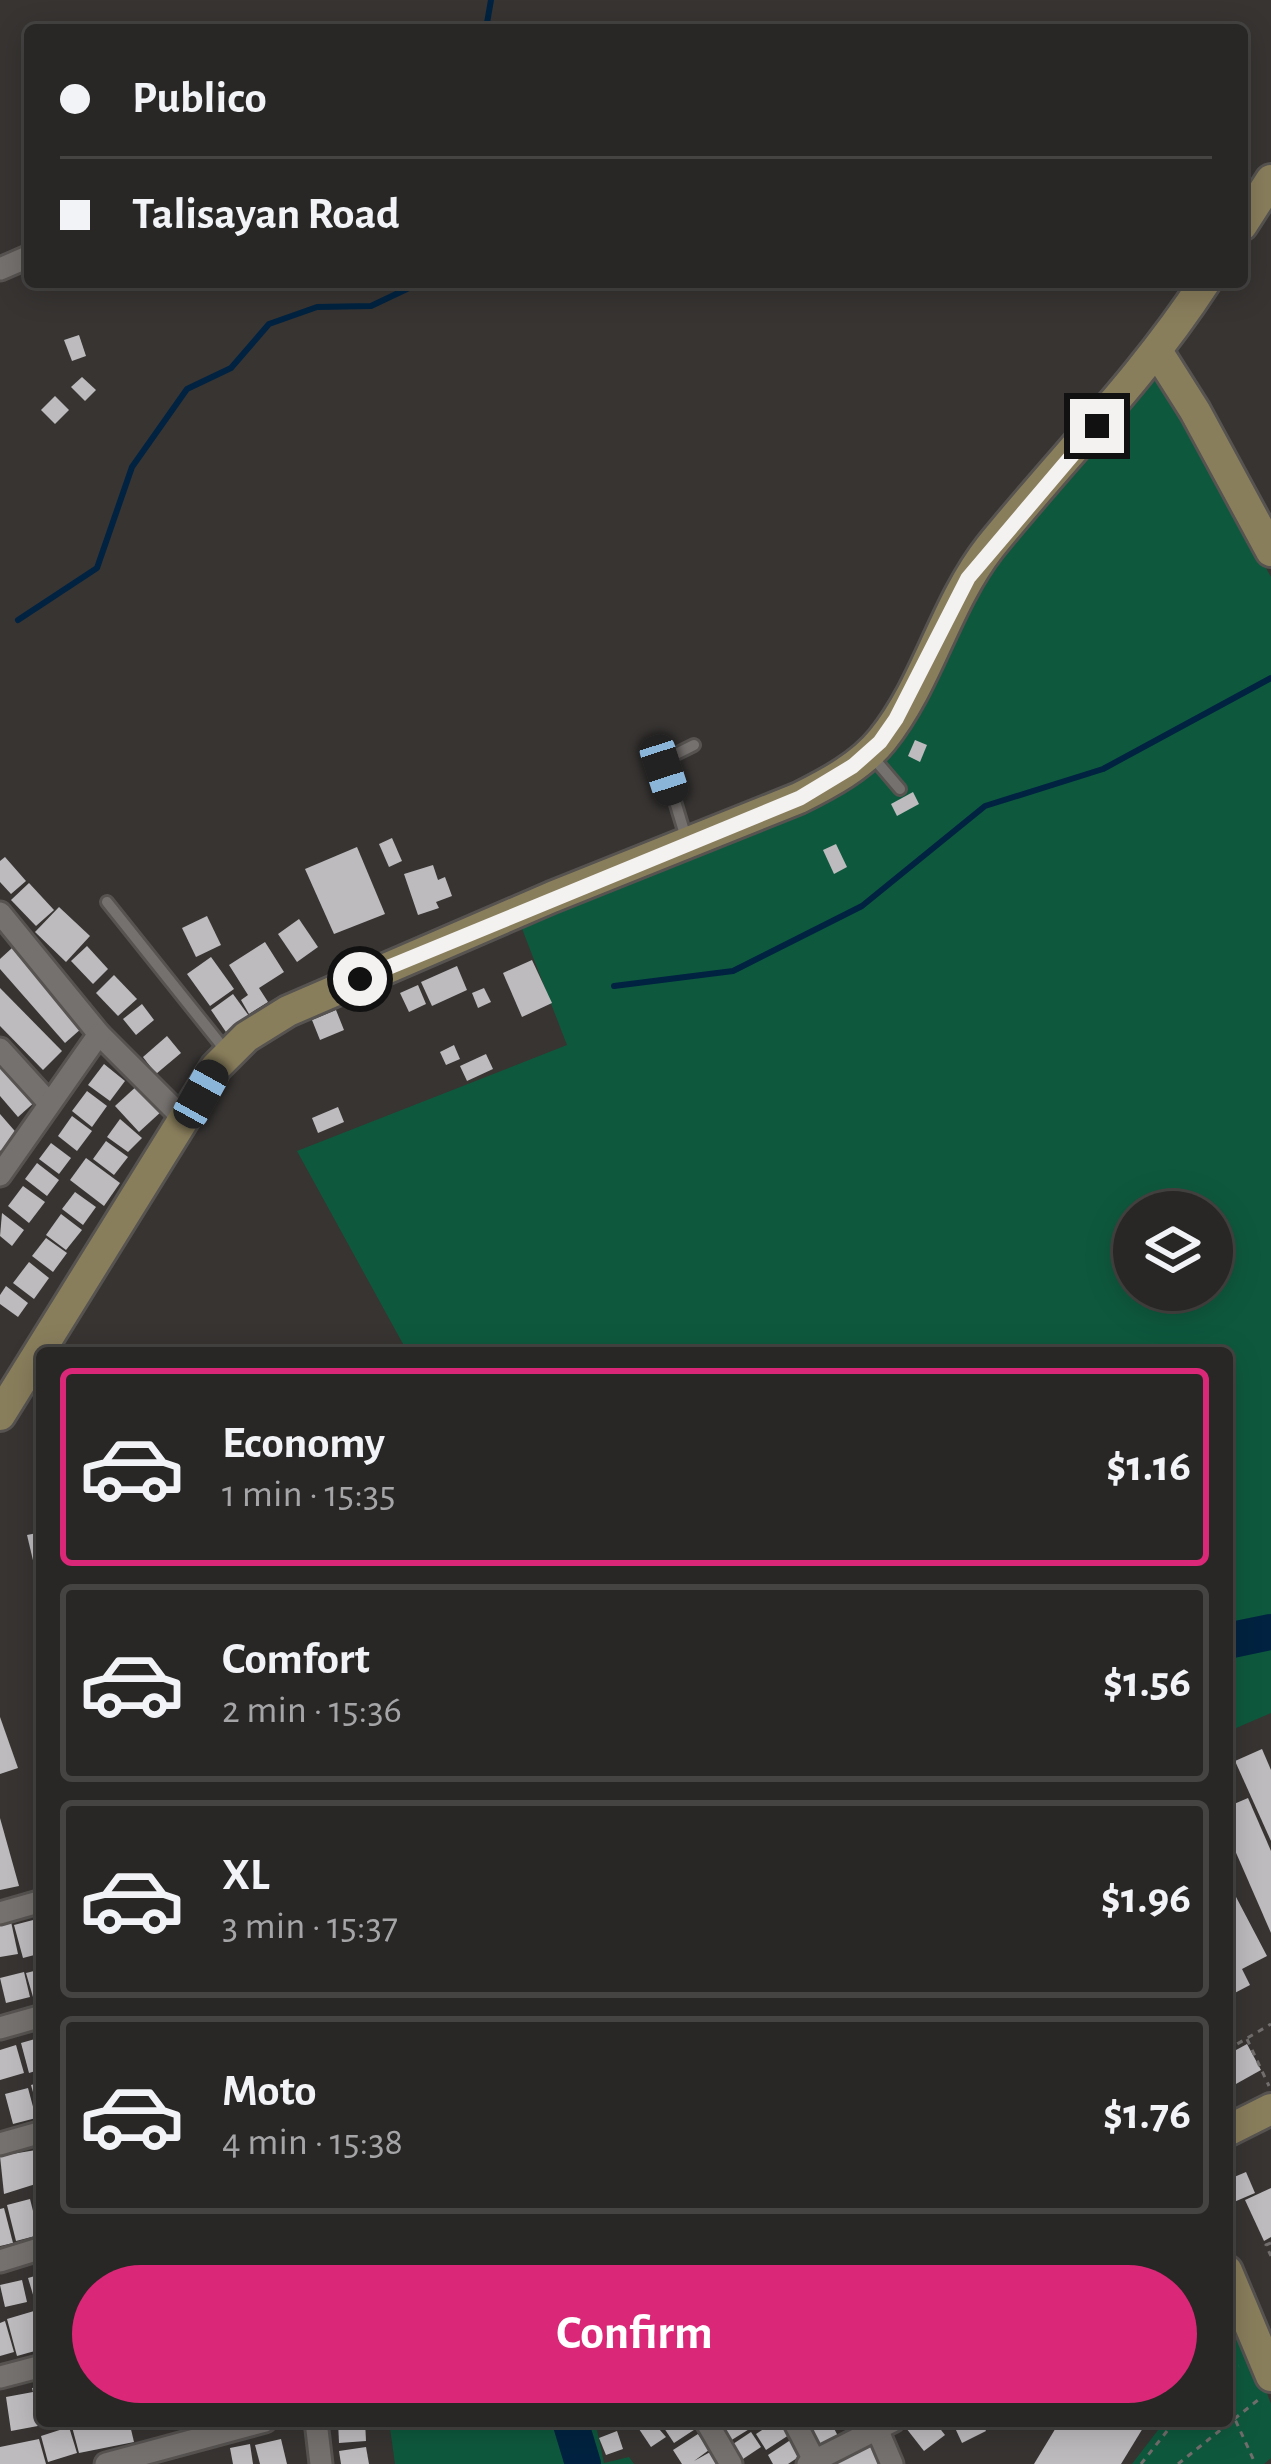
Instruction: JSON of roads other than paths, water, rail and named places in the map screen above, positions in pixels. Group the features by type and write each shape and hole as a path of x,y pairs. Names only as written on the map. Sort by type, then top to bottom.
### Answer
{"main road":[{"path":"1248,216 1271,180"},
{"path":"43,1347 222,1060 267,1023 322,995 800,798 868,753 896,719 947,616 980,562 1157,351 1201,288"},
{"path":"1157,351 1271,551"},
{"path":"0,1414 36,1357"},
{"path":"1233,2128 1271,2109"},
{"path":"1233,2288 1268,2386"}],"street":[{"path":"0,913 99,1034 186,1121"},
{"path":"0,1173 99,1034"},
{"path":"0,1049 49,1103"},
{"path":"0,1913 36,1903"},
{"path":"0,2028 36,2018"},
{"path":"0,2144 36,2134"},
{"path":"0,2260 36,2250"},
{"path":"0,2377 36,2368"},
{"path":"106,2464 243,2427"},
{"path":"317,2427 321,2464"},
{"path":"709,2427 731,2464"},
{"path":"796,2427 811,2462 881,2427"},
{"path":"885,2427 892,2464"}],"lane":[{"path":"688,844 664,765 668,758 694,746"},
{"path":"868,753 900,789"},
{"path":"107,902 222,1060"}],"waterway":[{"path":"488,24 491,0"},
{"path":"18,620 97,568 132,467 187,389 231,368 269,324 317,307 371,306 409,288"},
{"path":"614,986 733,971 862,906 985,806 1103,769 1271,678"},
{"path":"1233,1640 1271,1632"},
{"path":"572,2427 583,2464"}]}
